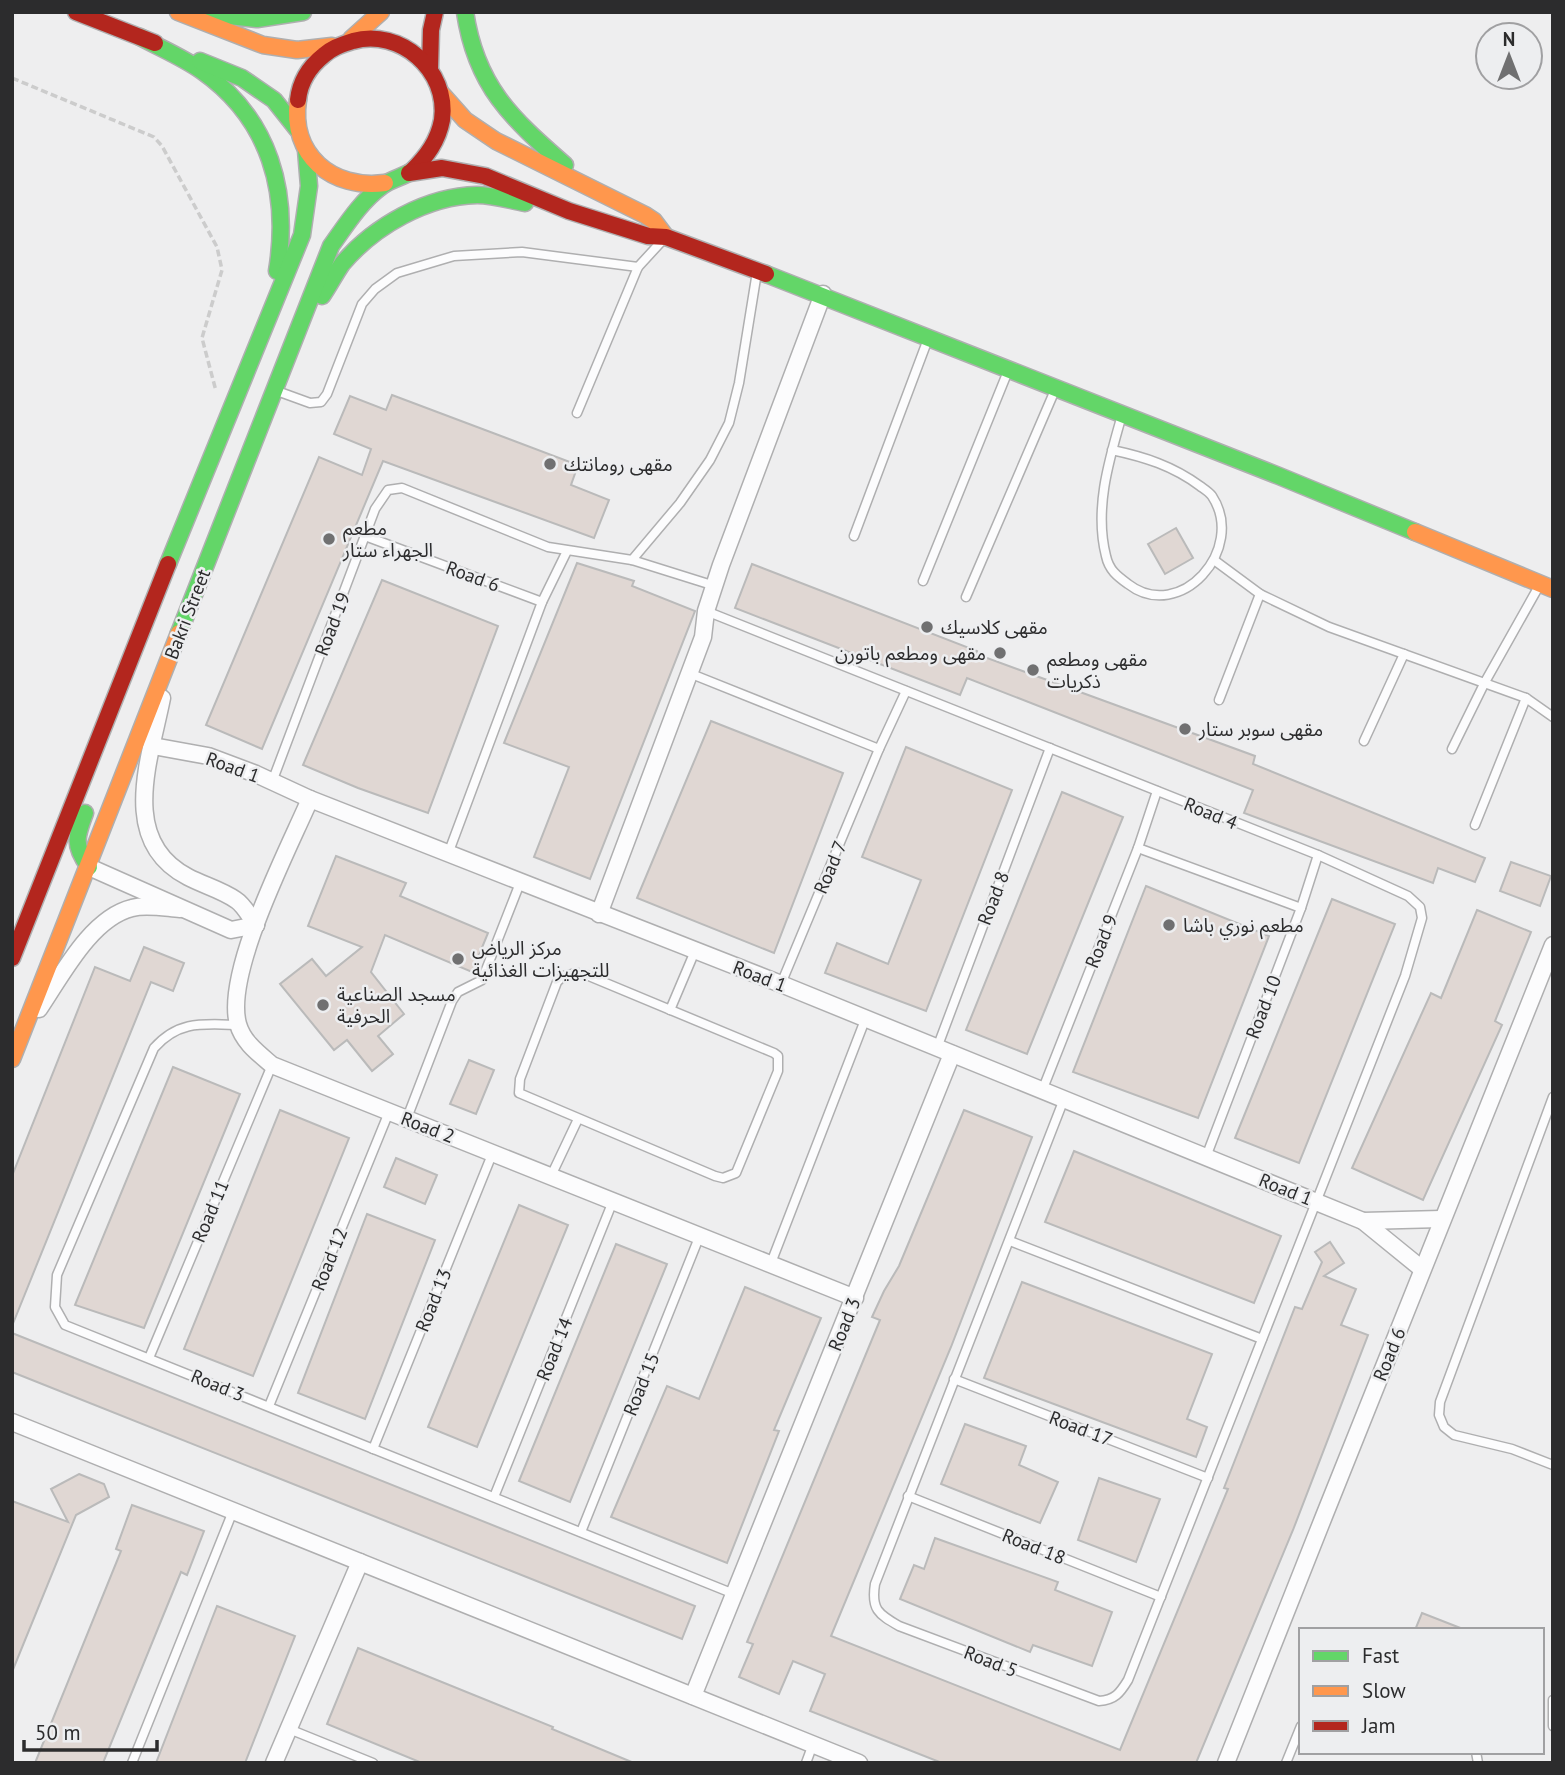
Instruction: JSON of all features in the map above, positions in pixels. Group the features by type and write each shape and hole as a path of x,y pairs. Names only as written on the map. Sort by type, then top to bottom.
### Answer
{"main road":[{"path":"76,12 242,78 274,100 297,129 306,150 320,167 340,179 362,185 385,183 409,173 442,169 485,176 569,211 649,236 666,237 824,295 1009,368 1547,586"},
{"path":"178,12 263,45 297,50 332,46 351,39 373,37 395,41 415,53 430,69 441,93 465,120 496,141 645,215 654,221 666,237"},
{"path":"202,12 230,18 270,20 303,12"},
{"path":"351,39 381,12"},
{"path":"430,69 431,30 435,12"},
{"path":"465,12 466,27 478,65 497,100 528,133 597,191"},
{"path":"140,37 209,76 251,121 268,150 277,178 282,211 282,246 265,320"},
{"path":"297,129 297,91 311,65 332,46"},
{"path":"409,173 426,158 438,138 443,116 441,93"},
{"name":"Bakri Street","path":"12,958 265,320 302,235 309,186 306,150"},
{"name":"Bakri Street","path":"12,1059 331,246 355,211 385,183"},
{"path":"294,340 343,264 374,236 408,212 451,199 478,195 569,211"},
{"path":"89,867 77,852 76,837 110,749 123,681"}],"street":[{"path":"599,914 703,637 706,611 721,565 824,295"},
{"path":"169,661 143,811 150,842 167,865 238,901 256,925"},
{"name":"Road 1","path":"153,746 208,756 447,854 781,984 1363,1221 1422,1269"},
{"path":"239,1025 236,990 256,925 310,799"},
{"path":"89,867 231,930 256,925"},
{"path":"25,1028 87,939 110,917 134,907 180,909"},
{"name":"Road 6","path":"1226,1763 1441,1219 1553,945"},
{"name":"Road 2","path":"239,1025 246,1040 272,1065 855,1298"},
{"name":"Road 3","path":"692,1696 855,1298 944,1051"},
{"name":"Road 1","path":"1363,1221 1441,1219"},
{"path":"14,1428 233,1511 859,1763"},
{"path":"274,1763 360,1562"}],"lane":[{"path":"577,413 638,267 666,237"},
{"path":"275,390 310,403 321,402 327,394 362,304 375,289 397,273 454,256 522,252 638,267"},
{"path":"632,560 680,503 710,460 729,423 739,383 757,270"},
{"path":"854,536 929,337"},
{"path":"923,581 1009,368"},
{"path":"966,597 1056,387"},
{"path":"1112,450 1151,459 1182,473 1211,495 1221,518 1221,538 1214,560 1197,582 1171,596 1137,592 1112,572 1104,546 1102,500 1106,471 1122,413"},
{"name":"Road 19","path":"272,782 375,509 388,490 402,488 523,538 567,551 632,560 716,586"},
{"name":"Road 6","path":"365,536 542,602"},
{"path":"447,854 542,602 567,551"},
{"path":"1214,560 1260,594 1329,627 1526,698 1553,717"},
{"path":"1452,749 1485,682 1547,586"},
{"path":"1219,700 1260,594"},
{"name":"Road 4","path":"706,611 1318,855 1408,896 1420,907 1422,918 1405,976 1316,1202"},
{"path":"1364,741 1404,654"},
{"path":"690,673 880,749"},
{"name":"Road 7","path":"781,984 906,691"},
{"path":"1475,825 1526,698"},
{"name":"Road 8","path":"944,1051 1050,748"},
{"name":"Road 9","path":"1042,1091 1138,848 1157,791"},
{"path":"1138,848 1301,908"},
{"name":"Road 10","path":"1206,1157 1301,908 1318,855"},
{"path":"407,1118 452,1001 458,992 482,980 520,883"},
{"path":"670,1010 695,951"},
{"path":"584,974 778,1056 778,1071 736,1173 723,1178 578,1119 523,1096 518,1088 557,982 563,976 584,974"},
{"path":"771,1263 865,1020"},
{"name":"Road 3","path":"239,1025 203,1024 179,1028 164,1037 154,1048 57,1275 55,1307 65,1325 734,1594"},
{"name":"Road 11","path":"149,1358 272,1065"},
{"path":"1553,1097 1440,1402 1439,1415 1444,1427 1454,1435 1512,1450 1553,1465"},
{"name":"Road 5","path":"1064,1100 875,1584 873,1596 876,1608 882,1616 899,1626 1099,1701 1110,1700 1118,1695 1128,1680 1316,1202"},
{"name":"Road 12","path":"269,1406 389,1112"},
{"path":"551,1176 578,1119"},
{"name":"Road 13","path":"373,1449 493,1152"},
{"name":"Road 14","path":"494,1497 614,1201"},
{"name":"Road 15","path":"581,1532 700,1235"},
{"path":"1010,1241 1262,1339"},
{"name":"Road 17","path":"954,1379 1208,1478"},
{"name":"Road 18","path":"908,1496 1161,1597"},
{"path":"132,1763 233,1511"},
{"path":"1552,1700 1553,1726"},
{"path":"289,1729 373,1763"},
{"path":"1286,1763 1299,1731"},
{"path":"806,1763 813,1744"}],"path":[{"path":"12,78 154,137 162,146 217,247 222,270 202,338 224,424"}],"building":[{"path":"392,395 578,465 571,485 609,500 594,538 383,461 262,749 206,725 319,457 362,475 371,449 334,434 350,396 386,410"},
{"path":"1176,528 1193,558 1165,574 1148,544"},
{"path":"577,563 634,581 632,586 695,611 590,879 534,857 569,767 504,743"},
{"path":"752,564 977,651 976,654 1255,756 1253,764 1485,858 1475,882 1438,868 1433,883 1244,813 1253,790 967,678 960,695 735,608"},
{"path":"382,580 498,626 428,813 303,765"},
{"path":"711,721 843,773 774,953 637,898"},
{"path":"906,747 1012,790 926,1011 825,973 837,943 888,964 921,880 862,857"},
{"path":"1062,792 1123,817 1027,1054 966,1030"},
{"path":"336,856 406,883 400,896 488,933 472,972 385,935 371,972 404,1014 378,1036 393,1054 372,1071 347,1040 334,1050 280,984 312,959 326,976 362,947 308,926"},
{"path":"1511,862 1551,876 1540,906 1500,891"},
{"path":"1146,886 1269,936 1198,1118 1073,1072"},
{"path":"1332,899 1395,924 1299,1163 1235,1138"},
{"path":"1477,910 1531,932 1495,1021 1502,1025 1423,1200 1352,1168 1431,993 1441,998"},
{"path":"144,947 184,963 173,991 151,982 12,1326 12,1176 95,967 130,981"},
{"path":"469,1060 494,1070 476,1114 450,1104"},
{"path":"173,1067 240,1094 144,1328 75,1305"},
{"path":"280,1110 349,1138 253,1376 184,1349"},
{"path":"964,1110 1032,1137 951,1347 831,1636 1120,1750 1228,1489 1224,1488 1295,1307 1302,1309 1322,1262 1315,1252 1330,1242 1344,1263 1324,1276 1356,1289 1341,1325 1368,1335 1293,1530 1196,1763 942,1763 810,1711 825,1674 793,1661 779,1694 739,1677 753,1644 747,1642 880,1320 872,1317 899,1266"},
{"path":"1074,1151 1281,1236 1254,1303 1045,1222"},
{"path":"396,1158 437,1175 425,1204 384,1187"},
{"path":"519,1205 568,1225 477,1447 428,1427"},
{"path":"367,1214 435,1240 365,1419 298,1393"},
{"path":"616,1244 667,1264 570,1502 519,1481"},
{"path":"1022,1282 1212,1354 1187,1419 1207,1427 1196,1457 984,1378"},
{"path":"745,1287 821,1318 774,1430 779,1431 727,1563 611,1517 667,1386 699,1399"},
{"path":"12,1333 695,1606 682,1639 12,1372"},
{"path":"965,1424 1026,1446 1019,1465 1058,1482 1040,1523 941,1484"},
{"path":"79,1474 104,1484 109,1497 76,1515 12,1672 12,1501 68,1522 51,1489"},
{"path":"1099,1478 1160,1499 1136,1562 1078,1540"},
{"path":"132,1505 204,1531 187,1575 181,1572 103,1763 35,1763 121,1551 116,1549"},
{"path":"935,1538 1058,1582 1055,1590 1112,1612 1092,1666 1033,1645 1030,1652 900,1599 914,1565 924,1569"},
{"path":"217,1606 295,1636 245,1763 156,1763"},
{"path":"1422,1613 1460,1628 1416,1628"},
{"path":"358,1648 634,1763 422,1763 327,1724"}],"traffic: fast":[{"path":"210,14 257,19 303,12"},
{"path":"465,12 470,38 487,81 528,132 565,165"},
{"path":"140,37 202,71 225,90 244,111 259,135 270,159 277,186 280,213 277,271"},
{"path":"200,61 242,78 274,100 297,129"},
{"path":"168,564 302,235 309,186 306,150"},
{"path":"179,633 331,246 374,192 412,171"},
{"path":"322,296 342,264 355,250 386,226 421,207 477,195 525,203"},
{"path":"766,274 1415,532"},
{"path":"85,813 78,847 89,867"}],"traffic: slow":[{"path":"178,12 263,45 297,50 332,46"},
{"path":"351,39 381,12"},
{"path":"441,93 465,120 496,141 645,215 654,221 666,237"},
{"path":"298,100 297,120 301,137 308,152 319,165 348,181 385,183"},
{"path":"1415,532 1553,589"},
{"path":"12,1059 179,633"}],"traffic: jam":[{"path":"76,12 155,43"},
{"path":"430,69 431,30 435,12"},
{"path":"298,100 303,81 310,70 334,48 353,41 371,39 404,47 418,57 429,70 438,85 442,102 442,120 438,135 427,154 412,171"},
{"path":"409,173 442,168 485,176 569,211 648,236 666,237 766,274"},
{"path":"12,958 168,564"}],"place":[{"name":"مقهى رومانتك","path":"550,464"},
{"name":"مطعم الجهراء ستار","path":"329,539"},
{"name":"مقهى كلاسيك","path":"927,627"},
{"name":"مقهى ومطعم باتورن","path":"1000,653"},
{"name":"مقهى ومطعم ذكريات","path":"1033,670"},
{"name":"مقهى سوبر ستار","path":"1185,729"},
{"name":"مطعم نوري باشا","path":"1169,925"},
{"name":"مركز الرياض للتجهيزات الغذائية","path":"458,959"},
{"name":"مسجد الصناعية الحرفية","path":"323,1005"}]}
